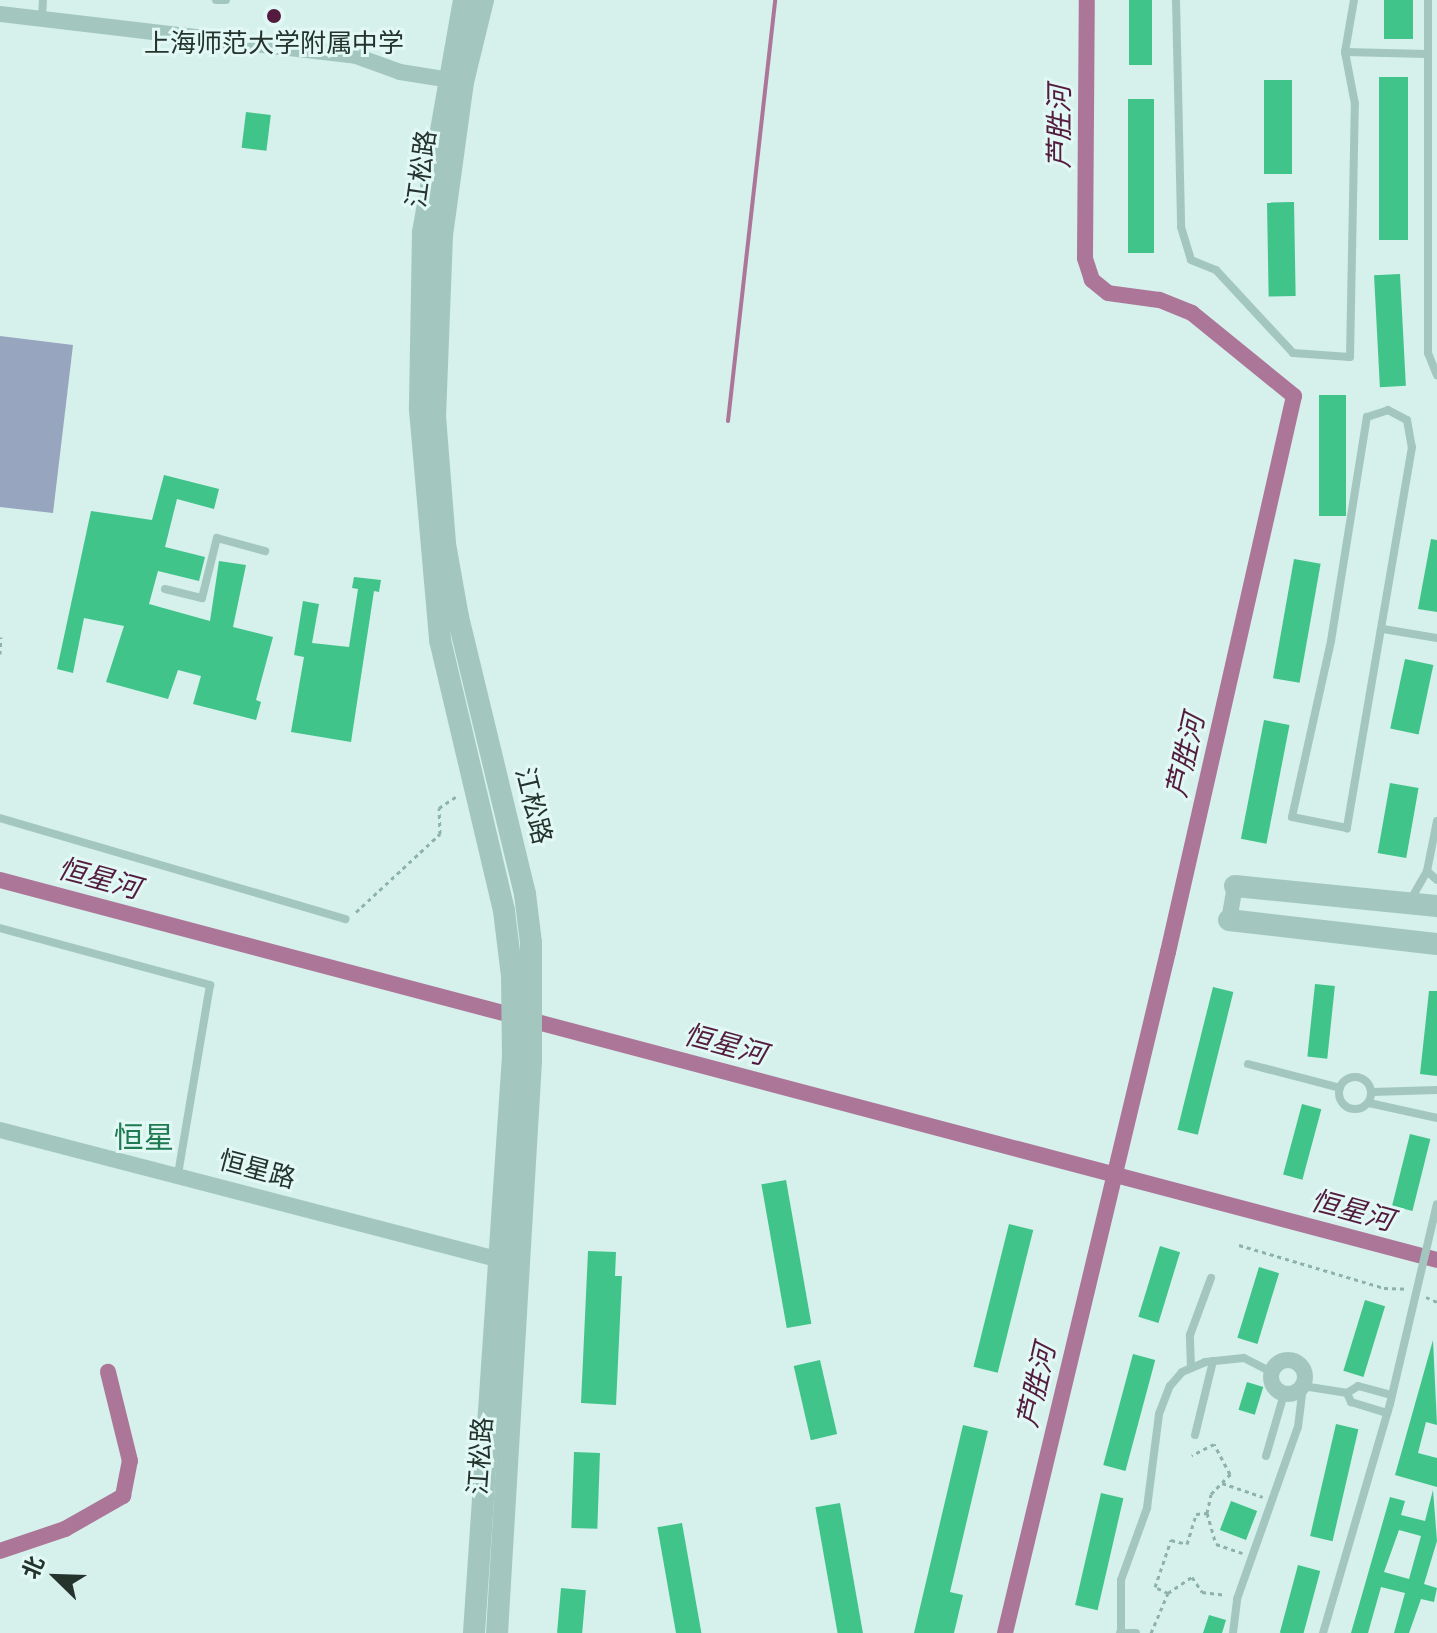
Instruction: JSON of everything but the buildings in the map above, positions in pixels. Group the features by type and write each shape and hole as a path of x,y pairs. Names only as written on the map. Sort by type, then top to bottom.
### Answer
{"street":[{"name":"江松路","path":"464,0 442,235 435,416 445,544 525,894 522,1058 497,1633"},
{"name":"江松路","path":"483,0 455,81 423,232 421,424 440,640 473,787 522,978"},
{"path":"0,14 356,56 400,72 455,81"},
{"path":"1437,906 1235,886 1229,920 1437,944"},
{"name":"江松路","path":"474,1633 501,1260 522,1058"},
{"name":"恒星路","path":"0,1130 501,1260"},
{"path":"1295,1361 1305,1374 1303,1386 1284,1394 1274,1388 1272,1372 1278,1363 1295,1361"}],"lane":[{"path":"42,18 43,0"},
{"path":"216,0 226,0"},
{"path":"1176,0 1181,227 1191,260 1216,270 1293,353 1350,357 1355,104 1345,52 1354,0"},
{"path":"1428,0 1426,54 1432,186 1428,353 1437,375"},
{"path":"1345,52 1426,54"},
{"path":"1388,410 1407,420 1412,447 1383,629 1347,828 1292,817 1331,641 1367,417 1388,410"},
{"path":"165,589 202,598 217,538 265,551"},
{"path":"1383,629 1437,638"},
{"path":"473,787 499,785"},
{"path":"0,818 346,919"},
{"path":"1409,903 1427,871 1437,821"},
{"path":"1427,871 1437,880"},
{"path":"0,928 210,985 178,1174"},
{"path":"1248,1064 1340,1088 1357,1077 1372,1092 1437,1090"},
{"path":"1340,1088 1342,1103 1350,1109 1369,1103 1437,1118"},
{"path":"1369,1103 1372,1092"},
{"path":"1323,1633 1392,1395 1413,1295 1437,1204"},
{"path":"1191,1368 1190,1335 1211,1278"},
{"path":"1136,1633 1120,1633 1121,1580 1147,1508 1159,1414 1170,1386 1191,1368 1213,1361 1244,1358 1272,1372"},
{"path":"1195,1435 1213,1361"},
{"path":"1233,1633 1237,1599 1298,1427 1303,1386 1347,1393 1358,1386 1392,1395"},
{"path":"1347,1393 1351,1402 1387,1413"},
{"path":"1266,1456 1284,1394"}],"path":[{"path":"0,654 1,637"},
{"path":"346,919 378,896 440,834 439,808 473,787"},
{"path":"1239,1245 1384,1288 1402,1287 1437,1302"},
{"path":"1192,1455 1214,1444 1230,1474 1211,1494 1207,1513 1216,1544 1254,1557"},
{"path":"1222,1483 1272,1500"},
{"path":"1168,1593 1155,1587 1171,1540 1187,1544 1196,1514 1207,1513"},
{"path":"1151,1633 1168,1593 1192,1577 1202,1592 1208,1589 1237,1599"}],"shaded area":[{"path":"0,336 73,345 53,513 0,507"}],"waterway":[{"path":"728,421 775,0"},
{"name":"芦胜河","path":"1005,1633 1168,952 1294,396 1192,313 1159,300 1108,293 1092,280 1085,258 1087,0"},
{"name":"恒星河","path":"0,880 1437,1260"},
{"path":"0,1551 65,1529 123,1496 130,1461 108,1372"}],"place":[{"name":"上海师范大学附属中学","path":"274,16"}],"district":[{"name":"恒星","path":"144,1138"}]}
